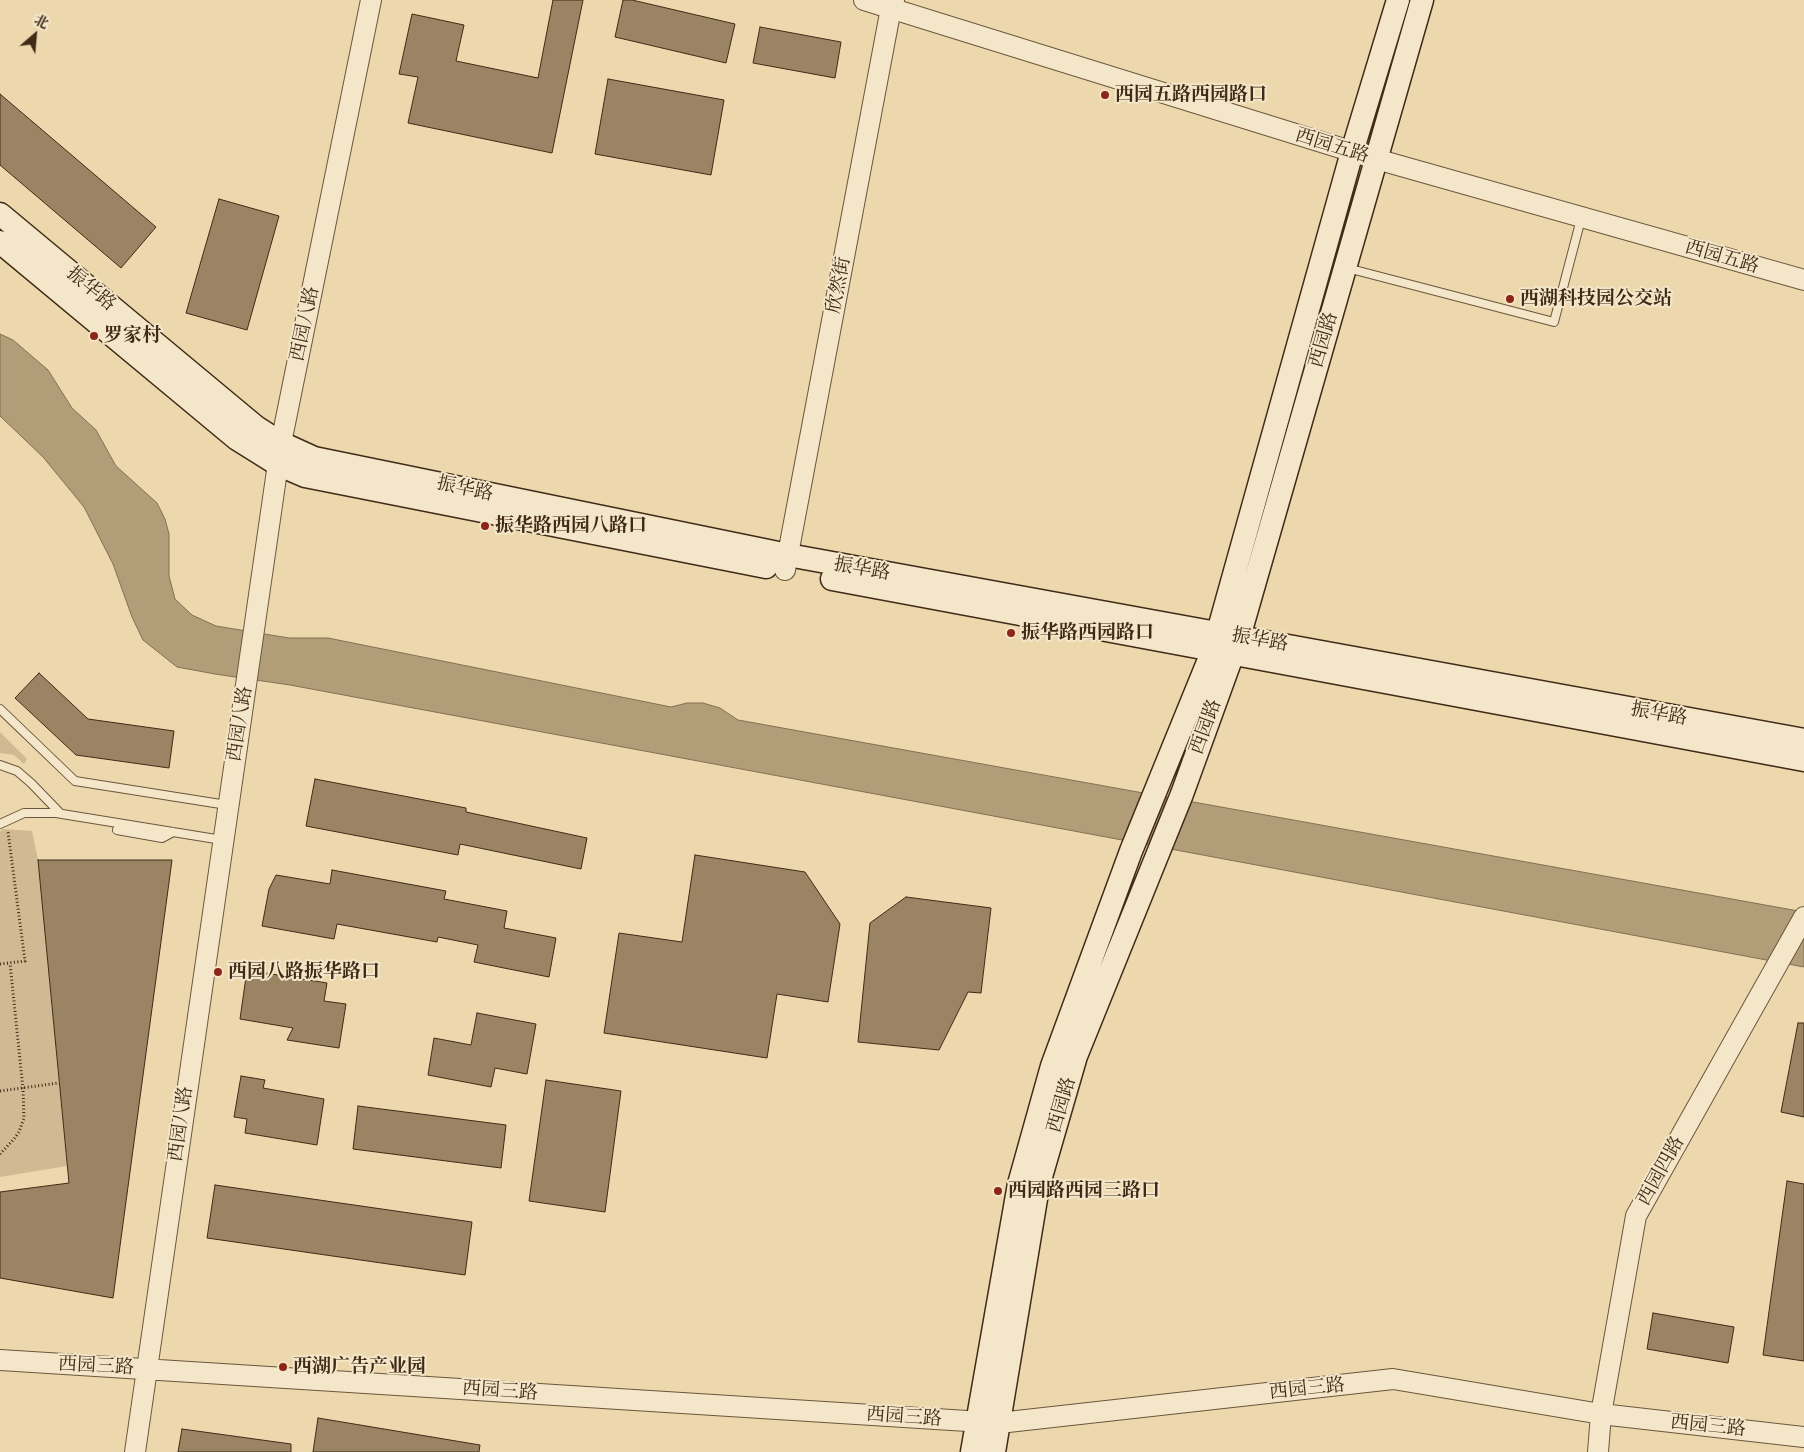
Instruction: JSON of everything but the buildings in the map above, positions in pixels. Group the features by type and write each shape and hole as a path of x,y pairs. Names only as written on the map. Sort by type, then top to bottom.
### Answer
{"main road":[{"name":"西园路","path":"994,1452 988,1422 1019,1184 1052,1066 1131,851 1157,786 1226,643 1352,152 1398,0"},
{"name":"西园路","path":"972,1452 988,1422 1038,1187 1076,1056 1182,794 1226,643 1345,268 1422,0"},
{"name":"振华路","path":"0,214 256,427 279,454"},
{"name":"振华路","path":"0,242 237,439 279,454 314,458 787,563 1226,643 1804,740"},
{"name":"振华路","path":"1226,643 1804,760"}],"street":[{"name":"西园八路","path":"135,1452 279,454 371,0"},
{"name":"西园五路","path":"864,0 892,4 1352,152 1804,280"},
{"name":"欣然街","path":"787,563 892,4"},
{"name":"西园四路","path":"1598,1452 1601,1414 1636,1216 1804,917"},
{"name":"西园三路","path":"0,1360 988,1422 1393,1379 1601,1414 1804,1437"}],"lane":[{"path":"1345,268 1554,322 1582,217"},
{"path":"0,709 74,781 227,805"},
{"path":"0,765 16,771 32,783 60,813"},
{"path":"4,822 24,813 60,813 222,840"},
{"path":"117,830 162,838 173,832"}],"path":[{"path":"0,964 24,961 4,822"},
{"path":"0,1154 14,1140 24,1118 23,1089 10,963"},
{"path":"0,1091 59,1083"}],"shaded area":[{"path":"0,334 13,340 48,370 72,408 96,430 116,466 157,503 165,519 169,534 169,576 175,599 192,615 216,626 289,638 328,638 671,707 687,703 703,703 720,708 738,720 1804,912 1804,967 290,685 177,667 143,640 132,617 113,564 84,507 43,457 0,416"},
{"path":"0,732 27,759 24,764 14,755 0,753"},
{"path":"2,829 32,831 38,860 67,1166 0,1177 0,832"}],"place":[{"name":"西园五路西园路口","path":"1105,95"},
{"name":"西湖科技园公交站","path":"1510,299"},
{"name":"罗家村","path":"94,336"},
{"name":"振华路西园八路口","path":"485,526"},
{"name":"振华路西园路口","path":"1011,633"},
{"name":"西园八路振华路口","path":"218,972"},
{"name":"西园路西园三路口","path":"998,1191"},
{"name":"西湖广告产业园","path":"283,1367"}]}
